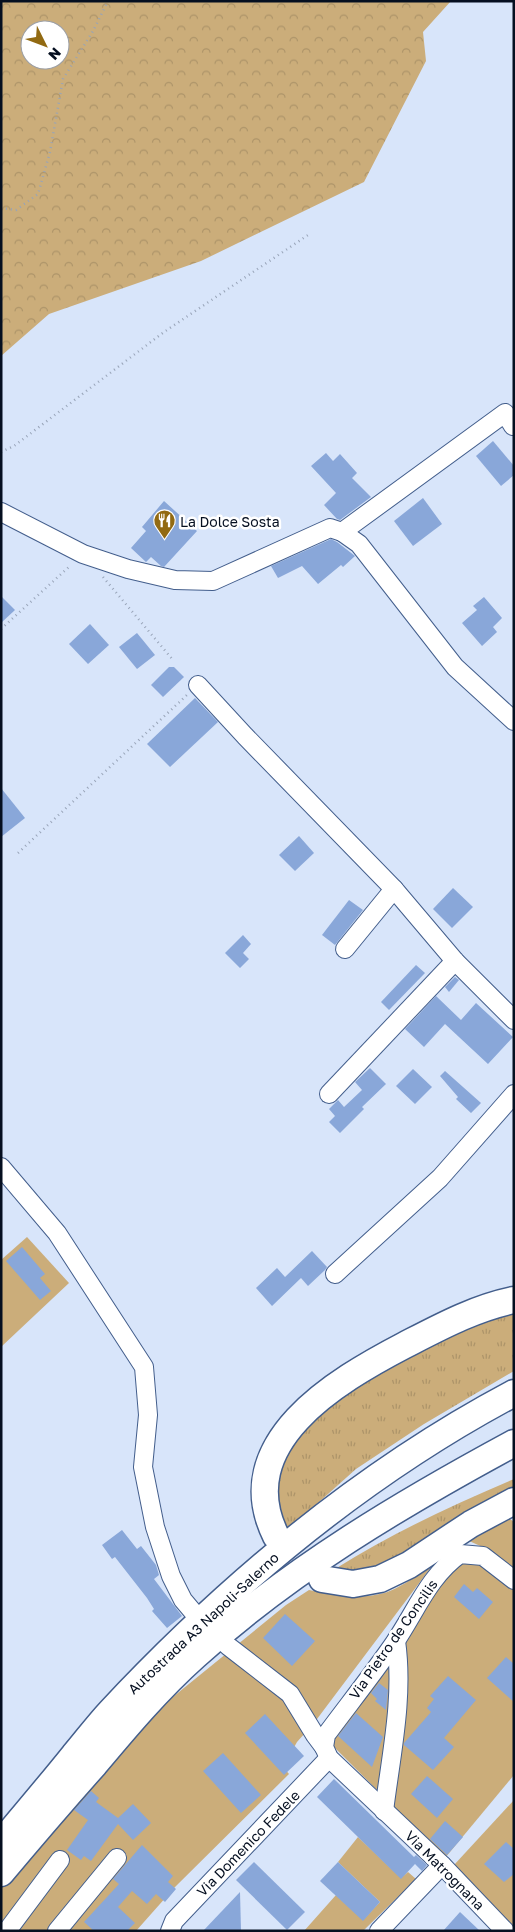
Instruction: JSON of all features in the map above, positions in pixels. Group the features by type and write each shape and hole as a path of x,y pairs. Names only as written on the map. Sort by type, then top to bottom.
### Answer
{"highway":[{"path":"276,1536 266,1509 265,1481 276,1449 286,1432 299,1417 331,1389 377,1360 442,1326 506,1301"},
{"path":"345,1499 386,1461 434,1425 514,1379"},
{"name":"Autostrada A3 Napoli-Salerno","path":"1,1842 108,1714 173,1648 250,1575 345,1499 402,1460 514,1393"},
{"name":"Autostrada A3 Napoli-Salerno","path":"1,1873 160,1690 224,1630 292,1578 338,1547 432,1489 514,1443"},
{"path":"322,1578 353,1584 380,1579 409,1564 471,1524 514,1501"}],"street":[{"path":"342,532 505,413 513,426"},
{"path":"1,512 84,554 128,569 174,580 213,580 330,528 342,532 359,544 455,667 514,721"},
{"path":"198,685 394,889 455,961 514,1020"},
{"path":"345,949 394,889"},
{"path":"329,1094 455,961"},
{"path":"335,1274 440,1178 514,1094"},
{"path":"1,1167 57,1233 144,1367 148,1415 143,1467 155,1527 170,1576 183,1600 194,1613"},
{"name":"Via Pietro de Concilis","path":"327,1753 326,1735 396,1641 431,1582 450,1561 460,1554 483,1556 514,1580"},
{"path":"384,1811 398,1686 396,1641"},
{"name":"Via Matrognana","path":"228,1646 290,1694 327,1753 384,1811 442,1865 505,1931"},
{"name":"Via Domenico Fedele","path":"170,1931 174,1921 327,1753"},
{"path":"57,1931 117,1858"},
{"path":"7,1931 60,1860"},
{"path":"379,1931 442,1865"}],"path":[{"path":"1,208 16,210 38,194 50,152 63,79 93,31 108,1"},
{"path":"1,452 14,446 164,332 311,233"},
{"path":"1,629 84,554"},
{"path":"103,577 173,660"},
{"path":"18,853 198,685"}],"green space":[{"path":"1,1 451,1 423,32 426,61 364,182 201,261 49,314 1,356"},
{"path":"27,1237 69,1283 1,1347 1,1260"},
{"path":"514,1313 514,1371 424,1424 356,1469 290,1528 283,1529 277,1499 276,1476 289,1448 305,1427 350,1391 400,1362 483,1321"},
{"path":"514,1479 514,1487 464,1515 381,1568 363,1571 335,1569 378,1543 423,1520"},
{"path":"506,1516 514,1522 514,1571 487,1549 467,1540"},
{"path":"463,1562 480,1564 514,1591 514,1775 445,1858 332,1745 334,1733 438,1587"},
{"path":"432,1566 314,1723 297,1742 283,1767 289,1774 175,1887 136,1931 1,1931 1,1888 132,1733 163,1705 286,1605 309,1590 346,1596 375,1595 396,1588"},
{"path":"514,1800 514,1927 454,1865"},
{"path":"358,1837 401,1878 408,1872 416,1879 363,1931 304,1931 336,1895 363,1920 380,1902 338,1862"}],"building":[{"path":"493,441 514,466 514,475 501,486 476,456"},
{"path":"326,453 333,461 340,454 357,473 352,478 371,497 340,520 324,505 336,493 311,466"},
{"path":"423,498 442,524 413,546 394,521"},
{"name":"La Dolce Sosta","path":"164,501 197,531 164,567 151,557 146,562 131,548 146,531 142,527"},
{"path":"331,539 355,556 343,567 341,565 318,584 302,566 278,578 271,566"},
{"path":"1,596 15,610 1,623"},
{"path":"484,597 502,618 493,627 497,632 482,646 462,623 477,610 473,606"},
{"path":"90,624 109,645 88,664 69,644"},
{"path":"137,633 155,655 137,669 119,647"},
{"path":"169,667 174,667 184,677 163,697 151,685"},
{"path":"195,698 218,722 170,767 147,744"},
{"path":"1,788 25,818 1,837"},
{"path":"299,836 314,853 295,871 279,855"},
{"path":"453,888 473,907 452,928 433,909"},
{"path":"349,900 363,910 335,945 322,935"},
{"path":"243,935 251,944 243,953 249,959 240,968 225,953"},
{"path":"416,965 425,973 389,1010 381,1002"},
{"path":"455,977 459,980 449,992 445,987"},
{"path":"436,996 461,1020 476,1003 513,1037 488,1064 445,1024 424,1047 405,1029"},
{"path":"370,1068 386,1084 362,1107 364,1109 340,1133 329,1122 335,1116 329,1109 338,1100 344,1107 362,1090 355,1082"},
{"path":"413,1069 432,1087 415,1104 396,1086"},
{"path":"445,1071 481,1103 471,1113 456,1099 458,1097 440,1076"},
{"path":"22,1247 45,1274 40,1278 51,1291 40,1300 6,1261"},
{"path":"312,1251 327,1267 325,1270 308,1286 301,1278 272,1306 256,1288 277,1268 285,1277"},
{"path":"122,1530 137,1549 141,1546 156,1565 159,1575 154,1579 182,1616 167,1628 152,1611 154,1609 147,1598 115,1557 112,1559 102,1545"},
{"path":"464,1584 473,1592 477,1588 493,1602 479,1619 454,1597"},
{"path":"285,1614 315,1641 292,1666 263,1638"},
{"path":"506,1657 514,1664 514,1702 487,1678"},
{"path":"448,1676 476,1700 444,1738 454,1747 433,1770 404,1743 431,1712 427,1708 434,1699 430,1696"},
{"path":"379,1683 388,1690 386,1710 375,1701 377,1699 371,1693"},
{"path":"356,1713 383,1737 372,1767 338,1736"},
{"path":"265,1714 304,1756 284,1775 245,1733"},
{"path":"223,1753 261,1795 241,1813 203,1771"},
{"path":"427,1776 453,1799 437,1818 411,1794"},
{"path":"334,1779 414,1857 416,1855 427,1865 422,1871 415,1864 401,1879 317,1797"},
{"path":"91,1791 99,1798 96,1802 118,1818 133,1804 151,1823 133,1840 118,1824 91,1861 84,1856 81,1860 67,1850 88,1820 74,1810"},
{"path":"445,1821 463,1837 447,1855 430,1839"},
{"path":"506,1842 514,1849 514,1874 504,1882 484,1864"},
{"path":"142,1845 173,1876 168,1882 176,1889 165,1902 156,1894 147,1904 132,1891 118,1907 135,1923 127,1931 94,1931 84,1922 119,1884 113,1879"},
{"path":"254,1862 305,1912 287,1930 236,1880"},
{"path":"338,1862 380,1902 363,1921 320,1881"},
{"path":"240,1892 241,1931 203,1931"},
{"path":"460,1912 480,1931 443,1931"}],"place":[{"name":"La Dolce Sosta","path":"164,540"}]}
